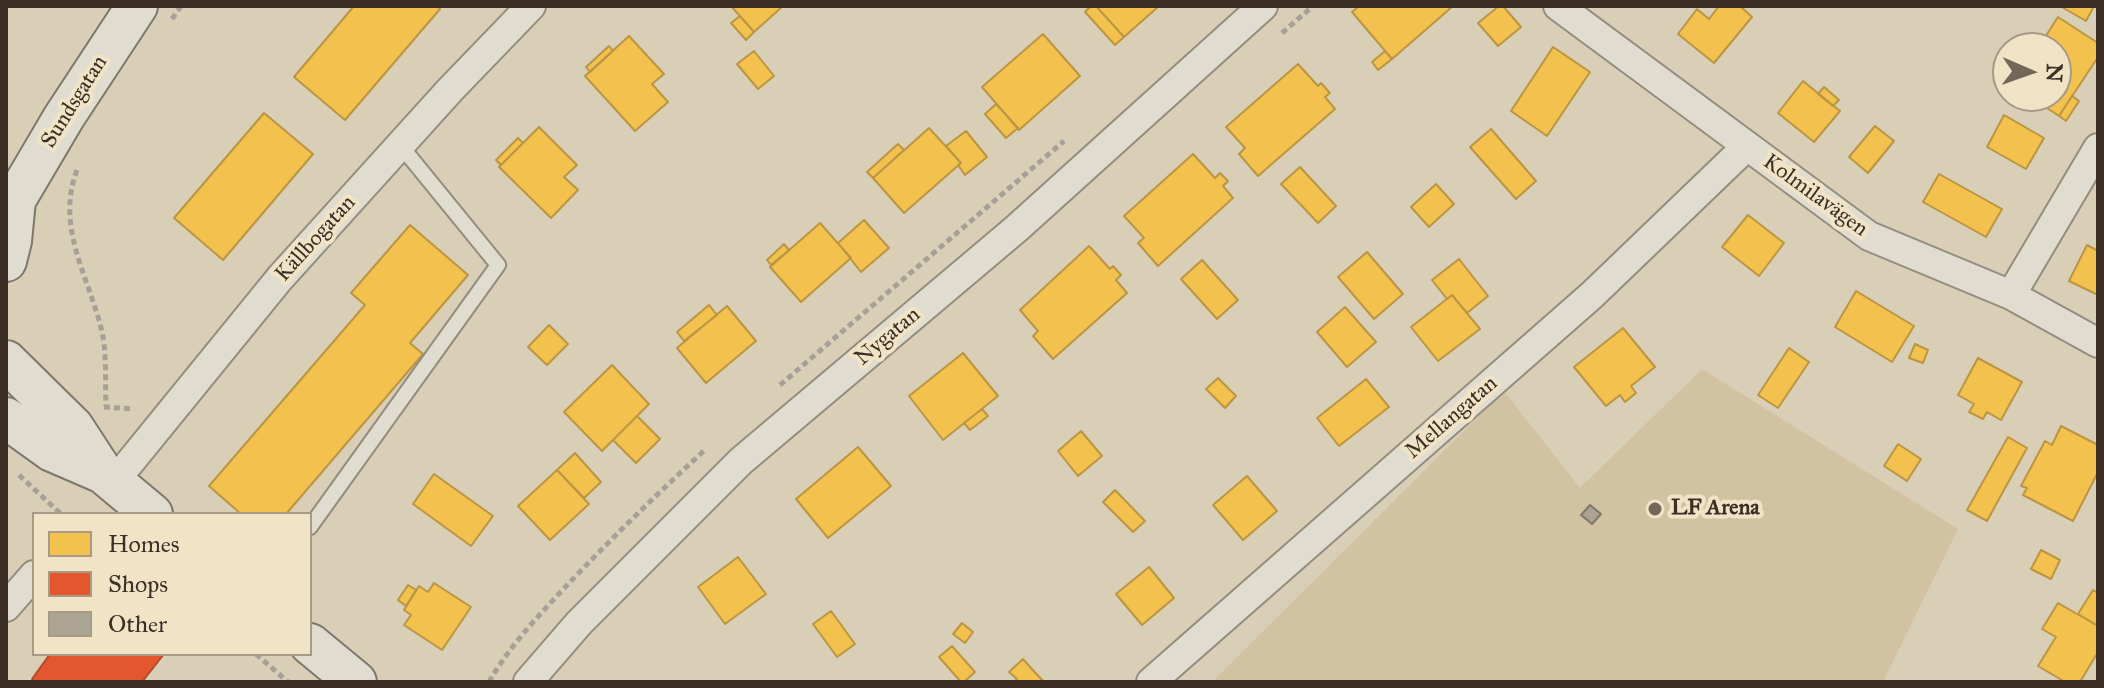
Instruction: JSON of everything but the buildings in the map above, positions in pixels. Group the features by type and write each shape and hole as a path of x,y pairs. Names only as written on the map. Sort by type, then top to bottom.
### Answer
{"main road":[{"name":"Sundsgatan","path":"6,261 11,241 10,203 64,117 150,19"},
{"path":"6,361 73,427 109,478"},
{"path":"6,418 52,451 109,478 150,512"},
{"path":"312,646 356,682"}],"street":[{"name":"Källbogatan","path":"109,478 280,278 531,6"},
{"name":"Nygatan","path":"528,682 579,623 741,461 1016,229 1263,6"},
{"name":"Kolmilavägen","path":"1558,6 1869,236 2011,295 2098,343"},
{"name":"Mellangatan","path":"1151,682 1592,295 1746,147"},
{"path":"2011,295 2098,148"},
{"path":"6,607 32,577"}],"lane":[{"path":"312,524 498,265 401,146"}],"path":[{"path":"150,19 181,6"},
{"path":"81,160 68,205 83,277 102,334 106,406"},
{"path":"16,472 59,512"},
{"path":"258,656 288,682"}],"shaded area":[{"name":"LF Arena","path":"1702,369 1958,529 1883,682 1212,682 1504,391 1580,488"}],"place":[{"name":"LF Arena","path":"1655,509"}]}
